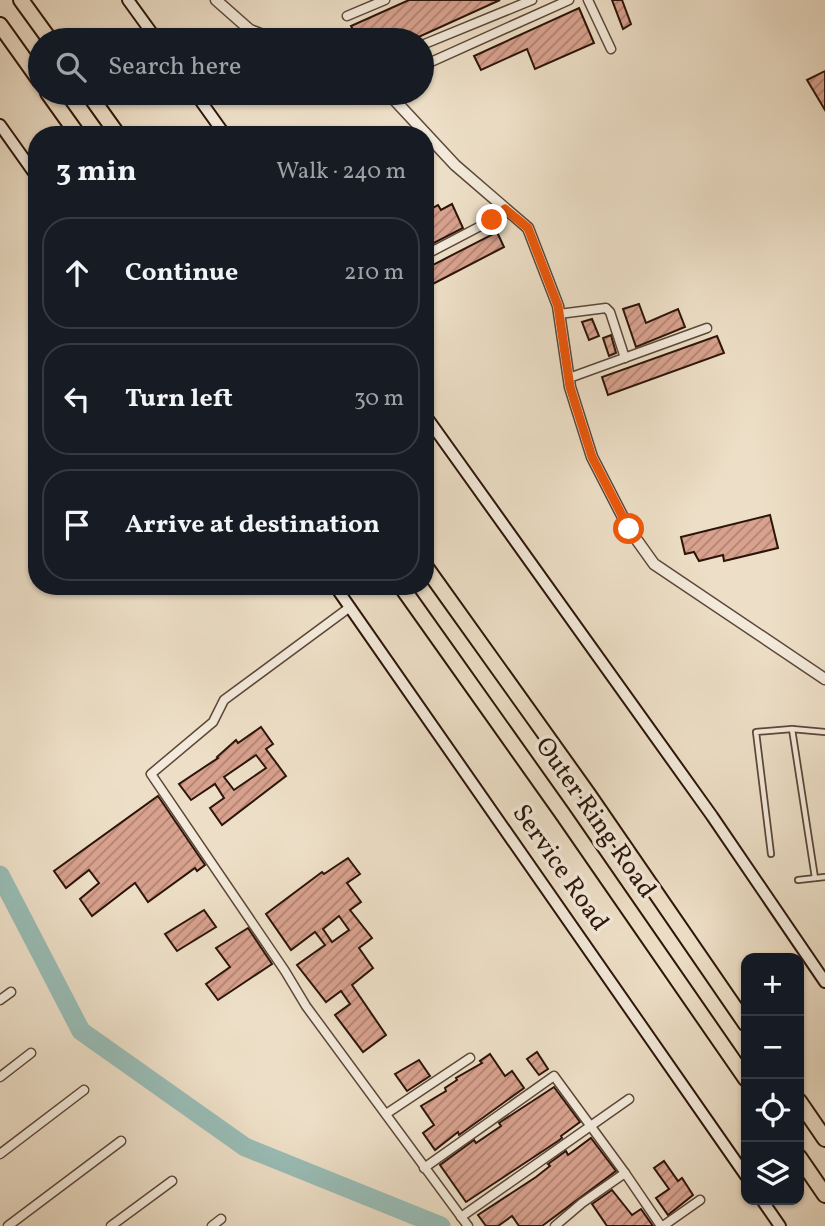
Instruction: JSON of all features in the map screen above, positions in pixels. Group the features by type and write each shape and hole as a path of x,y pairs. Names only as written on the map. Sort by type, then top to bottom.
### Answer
{"highway":[{"path":"21,0 41,28"},
{"path":"0,25 28,64"},
{"path":"57,105 72,126"},
{"path":"97,105 112,126"},
{"name":"Outer Ring Road","path":"434,579 741,1017"},
{"name":"Outer Ring Road","path":"407,595 741,1072"},
{"path":"804,1108 825,1139"},
{"path":"804,1164 825,1195"}],"main road":[{"path":"128,0 148,28"},
{"path":"204,105 219,126"},
{"path":"0,125 28,164"},
{"path":"434,427 712,816 825,982"},
{"name":"Service Road","path":"341,595 741,1169"},
{"path":"765,1205 780,1226"}],"street":[{"path":"216,0 248,28"},
{"path":"347,16 385,0"},
{"path":"434,39 532,0"},
{"path":"434,61 569,0"},
{"path":"588,0 611,49"},
{"path":"399,105 419,126"},
{"path":"434,142 455,164 528,228 558,306 569,378 592,457 629,529 654,564 825,679"},
{"path":"434,250 492,220 505,209"},
{"path":"559,314 606,308 610,312 625,358"},
{"path":"569,378 707,328"},
{"path":"350,607 224,700 213,722 151,774 306,1006 468,1226"},
{"path":"0,1000 11,992"},
{"path":"0,1077 32,1053"},
{"path":"386,1114 470,1058"},
{"path":"424,1168 554,1076 662,1226 700,1200"},
{"path":"0,1154 84,1090"},
{"path":"461,1217 629,1099"},
{"path":"8,1226 121,1140"},
{"path":"555,1226 625,1173"},
{"path":"111,1226 172,1181"},
{"path":"212,1226 221,1219"}],"lane":[{"path":"792,729 815,878"},
{"path":"771,854 756,732 792,729 825,732"},
{"path":"798,880 825,877"}],"building":[{"path":"409,0 500,0 434,30 351,26"},
{"path":"612,0 622,0 631,24 623,29"},
{"path":"579,8 594,43 535,69 527,49 481,70 474,56"},
{"path":"825,71 825,110 807,80"},
{"path":"452,204 463,228 434,243 434,207 438,205 441,210"},
{"path":"497,232 504,247 434,283 434,264"},
{"path":"639,304 646,323 678,309 685,327 636,347 623,309"},
{"path":"592,319 599,336 589,340 582,322"},
{"path":"611,335 616,353 609,356 603,338"},
{"path":"717,336 724,353 608,395 602,377"},
{"path":"770,515 778,548 724,561 723,555 699,561 694,552 685,554 681,537"},
{"path":"261,727 273,744 266,749 286,776 222,825 210,808 224,798 215,784 191,800 179,784 218,758 236,740 238,743","holes":["256,755 266,768 234,790 224,777"]},
{"path":"158,796 205,865 197,871 195,868 148,902 135,883 92,916 80,899 99,883 89,870 66,888 54,871"},
{"path":"348,858 360,874 347,883 361,902 350,910 372,938 359,948 373,968 352,985 386,1035 363,1052 335,1015 350,1004 341,991 326,1002 297,965 325,945 315,932 291,950 266,914 322,872 324,874","holes":["339,916 349,930 332,942 323,929"]},
{"path":"204,910 216,927 177,951 165,934"},
{"path":"248,928 272,964 218,1000 206,984 230,967 216,948"},
{"path":"537,1052 548,1069 539,1075 527,1059"},
{"path":"490,1054 505,1076 512,1071 524,1088 435,1150 423,1133 434,1125 421,1106 446,1091 445,1088 457,1080 456,1078 482,1063 480,1061"},
{"path":"419,1060 430,1076 407,1091 395,1074"},
{"path":"554,1087 580,1122 558,1141 466,1202 440,1165 474,1140 476,1143 501,1126 499,1123"},
{"path":"591,1138 616,1171 542,1226 519,1226 512,1216 498,1226 486,1226 478,1215 536,1177 566,1151 568,1155"},
{"path":"664,1161 678,1181 682,1178 693,1195 668,1215 656,1198 669,1189 654,1168"},
{"path":"612,1190 632,1215 641,1209 653,1226 607,1226 592,1204"}],"waterway":[{"path":"0,875 81,1031 245,1147 441,1226"}],"route":[{"path":"492,220 505,209 528,228 558,306 570,387 592,457 629,529"}]}
